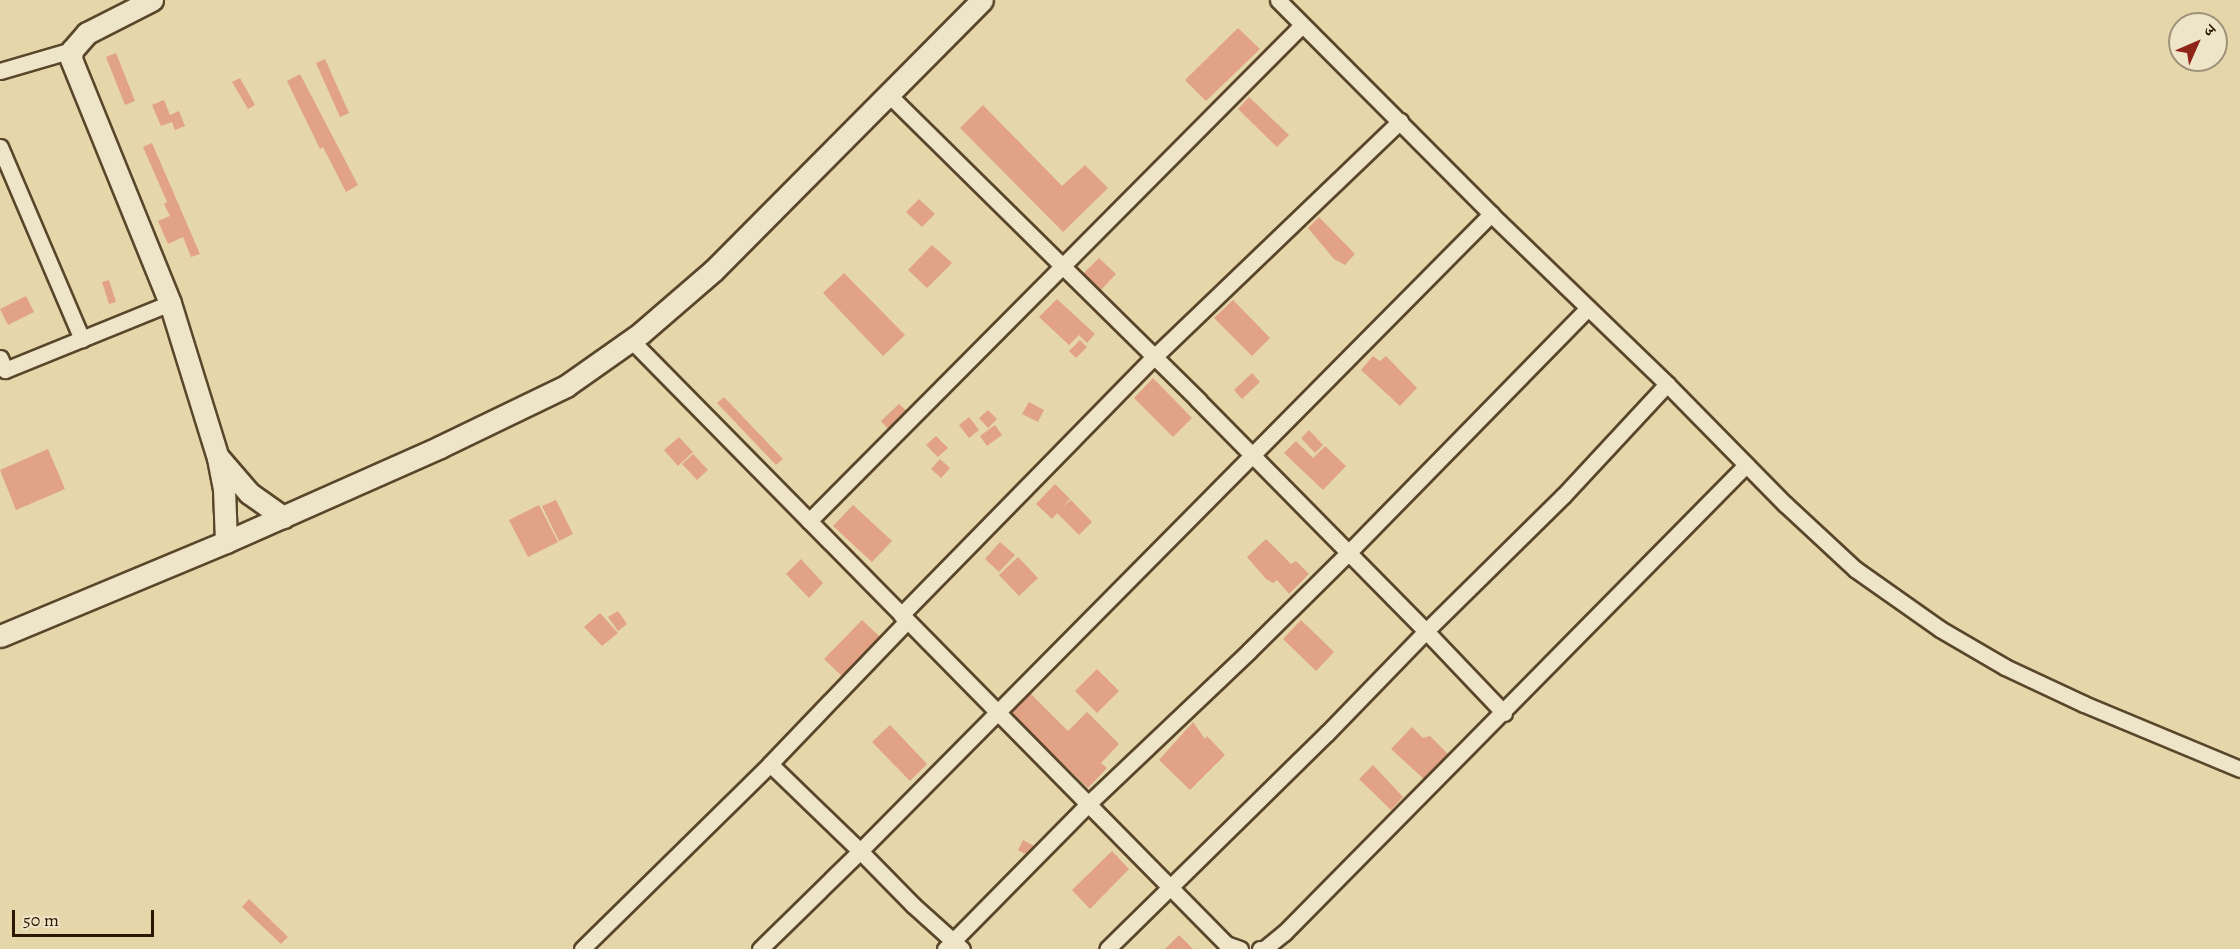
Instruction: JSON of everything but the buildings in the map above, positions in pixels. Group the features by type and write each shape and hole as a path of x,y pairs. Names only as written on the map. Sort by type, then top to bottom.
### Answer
{"main road":[{"path":"152,0 87,33 72,50 71,59 170,303 218,458 224,489 226,543"},
{"path":"0,636 226,543 440,447 566,386 631,340 714,270 982,0"},
{"path":"218,458 249,493 283,517"}],"street":[{"path":"1278,0 1491,214 1856,570 1940,629 2005,667 2084,704 2240,769"},
{"path":"809,521 1302,25"},
{"path":"0,71 72,50"},
{"path":"888,94 1253,456 1504,713"},
{"path":"582,949 770,764 904,618 1154,357 1400,121"},
{"path":"0,147 82,339"},
{"path":"760,949 1253,456 1491,214"},
{"path":"0,358 5,370 170,303"},
{"path":"770,764 953,946 1089,803 1348,553 1588,308"},
{"path":"631,340 1226,944 1240,949"},
{"path":"1107,949 1563,496 1667,384"},
{"path":"1260,949 1264,949 1284,933 1504,713 1746,465"}]}
